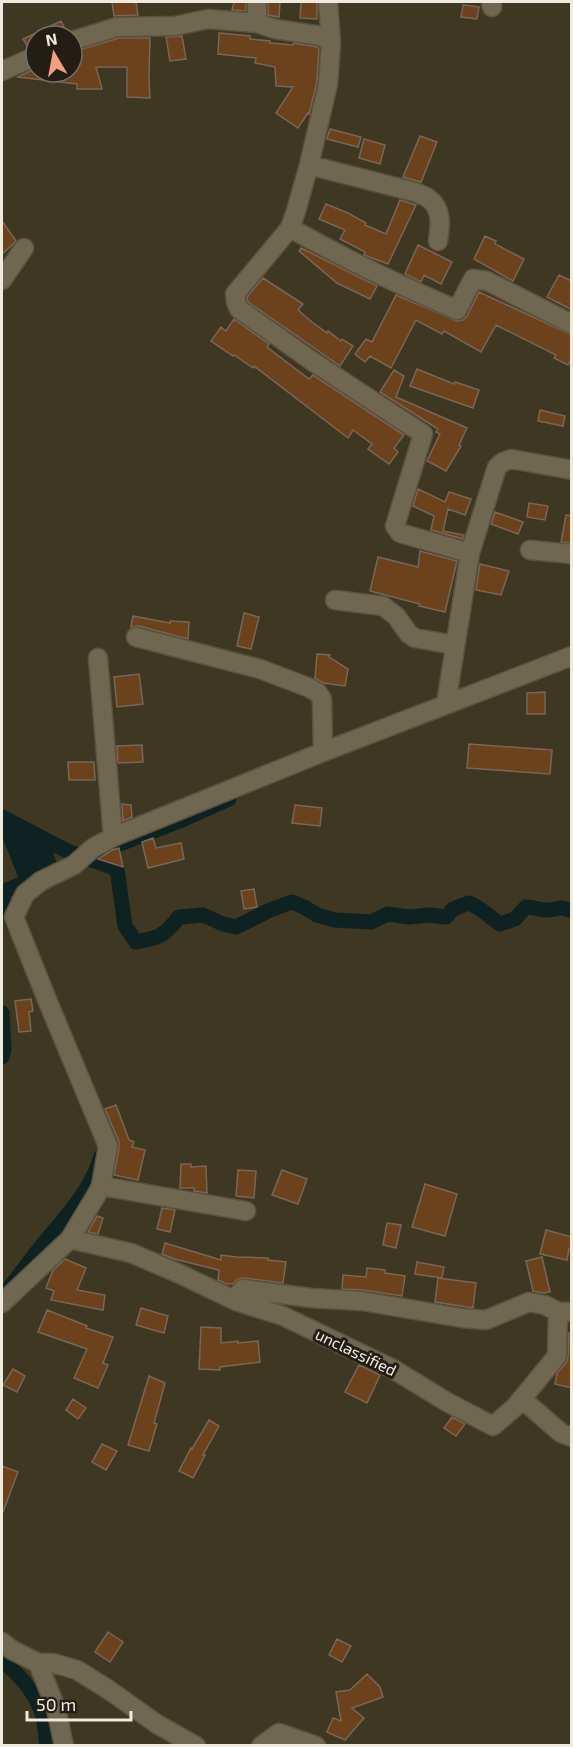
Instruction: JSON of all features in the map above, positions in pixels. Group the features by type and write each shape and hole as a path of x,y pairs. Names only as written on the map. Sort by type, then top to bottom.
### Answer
{"street":[{"path":"257,2 257,23"},
{"path":"328,2 331,43 328,84 296,211 290,228 235,294 236,302 239,309 423,434 395,526 396,530 426,542 470,554"},
{"path":"84,37 117,27 175,26 208,19 257,23 275,29 321,36 331,43"},
{"path":"2,72 24,62"},
{"path":"309,165 415,192 429,199 437,209 441,223 438,241"},
{"path":"290,228 336,254 457,310 473,279 487,281 572,324"},
{"path":"2,280 24,248"},
{"path":"446,704 470,554 497,467 511,459 572,470"},
{"path":"530,550 572,554"},
{"path":"335,600 383,606 396,616 409,634 415,638 454,645"},
{"path":"136,637 260,669 310,688 322,699 323,752"},
{"path":"2,1303 70,1239 101,1186 108,1146 48,1002 8,918 25,894 40,881 80,859 113,837 323,752 572,656"},
{"path":"98,658 113,837"},
{"path":"101,1186 246,1211"},
{"name":"unclassified","path":"70,1239 131,1253 236,1301 283,1316 393,1369 447,1402 493,1426 522,1399 557,1356 565,1312"},
{"path":"236,1301 243,1289 311,1298 362,1301 486,1320 529,1302 565,1312"},
{"path":"522,1399 543,1420 561,1433 572,1437"},
{"path":"2,1642 12,1650 38,1663 53,1663 77,1670 157,1724 196,1746"},
{"path":"38,1663 56,1708 64,1746"},
{"path":"261,1746 279,1733 316,1746"}],"water":[{"path":"6,824 51,847 57,863 19,879 2,837 2,828"}],"building":[{"path":"112,2 136,2 138,15 114,16"},
{"path":"234,2 246,2 246,11 232,10"},
{"path":"268,2 280,2 279,17 268,15"},
{"path":"301,2 317,2 317,19 300,18"},
{"path":"463,5 479,7 477,19 461,17"},
{"path":"219,33 250,36 250,39 270,41 270,43 293,45 294,43 319,49 317,82 309,114 298,128 276,113 293,87 276,86 275,67 255,63 256,58 218,54"},
{"path":"182,36 186,59 170,61 166,37"},
{"path":"119,38 150,38 150,98 127,97 127,67 96,67 102,89 77,89 77,84 84,84 84,48"},
{"path":"330,129 361,137 358,147 327,139"},
{"path":"420,136 437,142 421,182 403,177"},
{"path":"364,139 385,145 380,164 359,158"},
{"path":"400,200 416,205 388,264 364,255 365,252 340,239 345,230 319,219 326,204 386,234"},
{"path":"2,221 16,241 2,254"},
{"path":"485,236 496,241 495,244 524,259 513,281 474,259"},
{"path":"418,245 452,262 441,284 424,275 421,282 405,274"},
{"path":"301,248 377,286 370,299 337,283 299,251"},
{"path":"559,275 572,281 572,310 547,297"},
{"path":"263,278 303,304 298,310 312,322 327,333 328,331 341,341 342,339 353,346 340,366 248,302 247,297"},
{"path":"479,292 572,335 572,358 568,365 554,358 556,355 496,325 481,352 444,331 442,334 416,320 391,368 370,356 365,362 355,354 366,339 372,342 396,295 457,321 467,316"},
{"path":"234,319 269,344 267,347 309,379 313,375 404,435 394,448 398,452 389,464 368,449 372,444 353,430 348,438 254,366 253,368 211,341 221,327 226,331"},
{"path":"417,369 454,384 455,382 479,390 473,408 410,386"},
{"path":"394,370 404,376 396,397 467,428 459,445 461,446 446,471 427,461 440,434 436,432 438,429 380,392"},
{"path":"540,410 565,416 563,426 538,421"},
{"path":"418,489 445,502 449,492 471,499 465,515 448,509 443,531 464,535 463,539 431,530 434,516 413,506"},
{"path":"529,503 548,506 545,520 527,517"},
{"path":"495,512 523,522 518,534 491,524"},
{"path":"566,515 572,516 572,543 561,542"},
{"path":"420,551 457,561 445,612 370,591 378,557 418,567"},
{"path":"480,564 509,571 501,595 476,590"},
{"path":"244,613 259,617 251,649 237,646"},
{"path":"133,616 170,623 170,621 189,622 188,639 139,626 131,627"},
{"path":"317,654 330,655 329,657 348,669 345,686 323,683 315,678"},
{"path":"139,674 143,704 117,707 114,677"},
{"path":"545,692 545,714 527,714 527,693"},
{"path":"469,744 552,750 550,774 467,768"},
{"path":"142,745 143,762 118,763 117,746"},
{"path":"68,762 94,762 95,780 69,780"},
{"path":"122,804 131,805 132,817 123,821"},
{"path":"295,805 322,808 320,826 292,823"},
{"path":"153,838 156,848 181,843 184,859 148,868 142,842"},
{"path":"119,848 123,867 98,859 112,850"},
{"path":"254,889 257,907 244,909 241,891"},
{"path":"31,999 33,1011 29,1012 31,1031 19,1032 15,1001"},
{"path":"116,1105 129,1140 134,1142 132,1147 145,1150 138,1180 114,1175 119,1142 105,1109"},
{"path":"181,1164 191,1164 191,1167 206,1166 207,1193 194,1191 194,1188 180,1188"},
{"path":"238,1170 256,1171 254,1198 236,1196"},
{"path":"282,1170 307,1179 298,1204 272,1195"},
{"path":"425,1184 457,1194 445,1236 412,1227"},
{"path":"162,1208 175,1210 170,1232 157,1229"},
{"path":"97,1216 103,1218 98,1234 88,1232"},
{"path":"387,1223 401,1225 396,1248 383,1245"},
{"path":"546,1230 572,1237 572,1250 569,1249 567,1260 540,1254"},
{"path":"165,1243 221,1260 221,1255 268,1258 268,1260 286,1262 283,1283 244,1278 238,1279 233,1284 227,1284 218,1280 219,1270 162,1254"},
{"path":"542,1257 550,1292 544,1293 533,1291 526,1261"},
{"path":"65,1259 86,1268 77,1290 105,1295 103,1310 51,1300 54,1291 46,1288 53,1270"},
{"path":"417,1262 444,1267 442,1278 415,1274"},
{"path":"367,1268 405,1276 402,1296 342,1289 343,1275 366,1277"},
{"path":"438,1278 476,1283 473,1308 435,1302"},
{"path":"141,1308 168,1316 164,1333 136,1325"},
{"path":"47,1310 87,1326 86,1328 113,1337 103,1363 108,1365 98,1388 74,1378 87,1349 38,1332"},
{"path":"201,1327 221,1328 221,1343 258,1341 260,1362 220,1367 220,1370 199,1369"},
{"path":"569,1333 572,1333 572,1388 555,1384 557,1373 568,1357"},
{"path":"359,1365 380,1375 367,1403 345,1392"},
{"path":"13,1369 25,1376 17,1392 3,1385"},
{"path":"149,1376 165,1383 149,1451 128,1445"},
{"path":"73,1399 86,1408 78,1419 66,1410"},
{"path":"452,1417 465,1424 456,1436 444,1428"},
{"path":"209,1420 219,1426 193,1478 179,1471"},
{"path":"102,1444 117,1451 106,1470 92,1462"},
{"path":"2,1466 18,1472 3,1512 2,1512"},
{"path":"108,1632 123,1642 110,1662 95,1652"},
{"path":"337,1639 351,1646 342,1662 329,1655"},
{"path":"367,1674 380,1687 383,1697 352,1708 364,1718 345,1740 327,1732 333,1718 341,1721 336,1692 350,1690"}],"waterway":[{"path":"99,852 229,799"},
{"path":"2,817 67,851 117,869 125,926 136,942 161,935 179,917 203,915 236,927 292,902 317,915 335,920 371,922 388,914 409,917 429,915 446,917 453,909 469,903 500,924 515,919 526,907 546,910 560,908 572,911"},
{"path":"2,892 46,874"},
{"path":"2,897 14,927"},
{"path":"2,1013 4,1049 2,1057"},
{"path":"9,1288 67,1216 90,1181 101,1156"},
{"path":"2,1661 24,1682 37,1701 43,1717 47,1746"}]}
